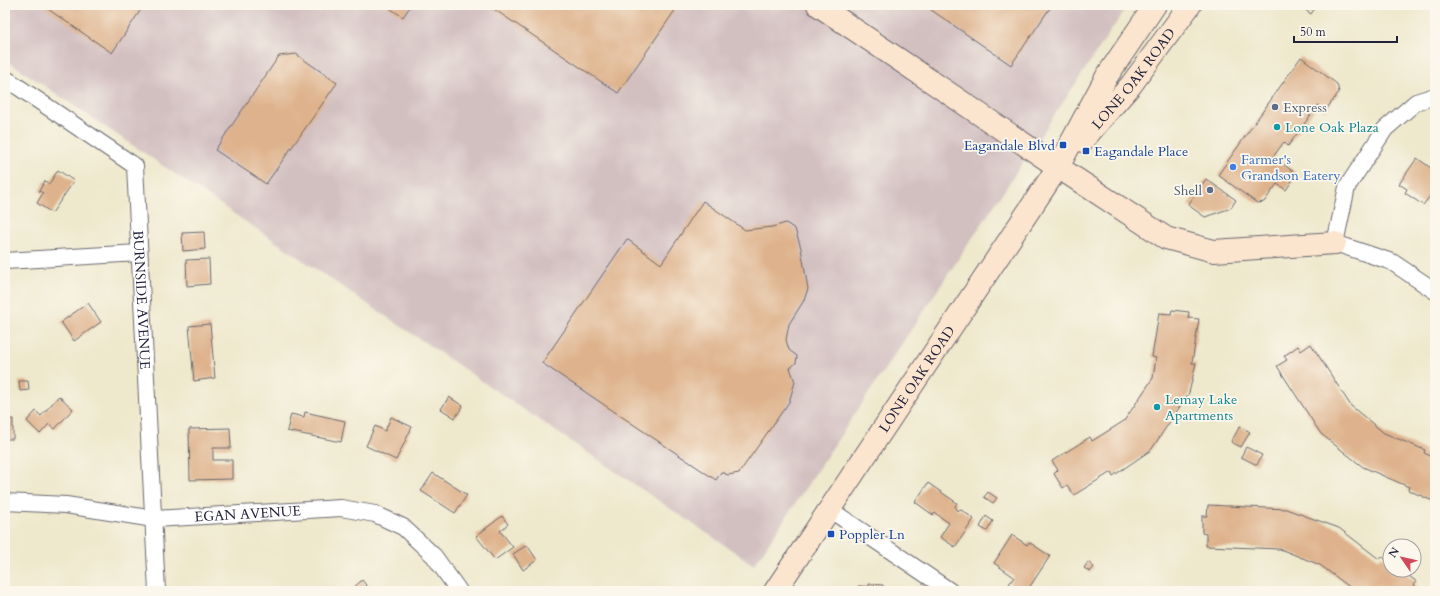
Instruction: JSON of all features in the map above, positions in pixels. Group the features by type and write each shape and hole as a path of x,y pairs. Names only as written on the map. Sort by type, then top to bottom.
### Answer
{"main road":[{"path":"818,5 1166,238 1214,251 1335,243"},
{"name":"LONE OAK ROAD","path":"775,591 1058,167 1107,76 1155,5"},
{"name":"LONE OAK ROAD","path":"1058,167 1131,85 1190,5"}],"street":[{"name":"BURNSIDE AVENUE","path":"5,78 135,166 157,591"},
{"path":"1435,96 1416,102 1385,129 1347,188 1335,243 1392,262 1435,291"},
{"path":"5,261 139,253"},
{"name":"EGAN AVENUE","path":"5,502 66,505 154,519 341,508 375,514 403,527 434,556 459,591"},
{"path":"829,509 950,591"}],"shaded area":[{"path":"5,5 1128,5 754,565 5,59"}],"building":[{"path":"42,5 144,5 112,53"},
{"path":"385,5 411,5 403,17"},
{"path":"488,5 676,5 678,6 618,93"},
{"path":"924,5 1052,5 1011,65"},
{"path":"1298,5 1317,5 1311,14"},
{"path":"296,54 337,83 266,184 215,150 279,56"},
{"name":"Lone Oak Plaza","path":"1301,57 1337,84 1339,92 1325,111 1318,105 1288,146 1284,142 1273,157 1297,174 1286,190 1277,184 1264,202 1257,203 1218,175"},
{"path":"1417,158 1435,171 1435,190 1423,205 1405,193 1407,189 1399,184"},
{"path":"58,170 74,181 52,213 37,203 43,193 39,191 45,181 49,184"},
{"name":"Shell","path":"1206,179 1236,200 1231,208 1205,217 1188,205"},
{"path":"703,201 745,230 772,227 786,223 795,229 801,248 808,289 803,302 789,324 786,340 789,350 797,356 796,363 790,368 795,382 789,402 739,473 728,475 721,472 716,480 542,363 627,239 661,264"},
{"path":"204,232 205,249 183,251 182,233"},
{"path":"209,259 210,284 187,286 186,260"},
{"path":"88,303 101,322 74,341 61,322"},
{"name":"Lemay Lake Apartments","path":"1172,310 1189,312 1188,318 1199,319 1192,363 1196,363 1189,393 1151,450 1113,476 1111,472 1074,495 1067,485 1063,488 1054,474 1058,470 1052,461 1090,437 1092,441 1124,421 1153,378 1156,358 1152,357 1159,313 1171,314"},
{"path":"210,324 215,378 194,381 189,326"},
{"path":"1311,344 1351,406 1384,433 1425,450 1424,453 1435,458 1435,502 1408,490 1409,487 1363,467 1321,434 1277,366 1287,360 1284,356 1298,346 1301,351"},
{"path":"19,381 28,381 29,390 20,391"},
{"path":"59,396 73,409 55,429 49,424 40,434 27,421 36,411 41,416"},
{"path":"449,397 463,406 455,418 441,409"},
{"path":"305,412 345,421 341,442 287,431 291,414 304,417"},
{"path":"391,417 412,427 396,460 366,446 375,426 385,431"},
{"path":"5,419 13,419 13,439 5,439"},
{"path":"1240,426 1250,432 1241,447 1231,442"},
{"path":"230,428 231,448 213,448 213,460 232,460 232,479 190,480 189,429"},
{"path":"1246,447 1262,455 1257,465 1241,457"},
{"path":"433,473 467,495 455,513 421,491"},
{"path":"928,483 957,503 955,506 958,511 960,509 974,519 955,547 940,537 949,523 935,513 933,515 915,502"},
{"path":"988,492 997,498 993,503 984,497"},
{"path":"1208,505 1286,509 1339,528 1379,559 1382,557 1382,578 1412,578 1417,582 1414,585 1422,591 1362,591 1358,589 1355,591 1320,565 1280,549 1206,546 1206,534 1202,533 1202,516 1207,516"},
{"path":"502,516 508,524 500,531 513,547 495,560 476,536"},
{"path":"986,516 993,521 987,531 980,527"},
{"path":"1012,535 1027,545 1029,542 1050,556 1027,591 1019,591 1009,584 1014,577 994,563"},
{"path":"527,545 537,560 523,570 513,554"},
{"path":"1088,562 1094,567 1090,572 1084,568"},
{"path":"362,580 371,591 350,591"},
{"path":"869,584 883,585 883,589 891,591 858,591 858,586 869,587"}],"place":[{"name":"Express","path":"1275,107"},
{"name":"Lone Oak Plaza","path":"1277,127"},
{"name":"Eagandale Blvd","path":"1063,145"},
{"name":"Eagandale Place","path":"1086,151"},
{"name":"Farmer's Grandson Eatery","path":"1233,167"},
{"name":"Shell","path":"1210,190"},
{"name":"Lemay Lake Apartments","path":"1157,407"},
{"name":"Poppler Ln","path":"831,534"}]}
